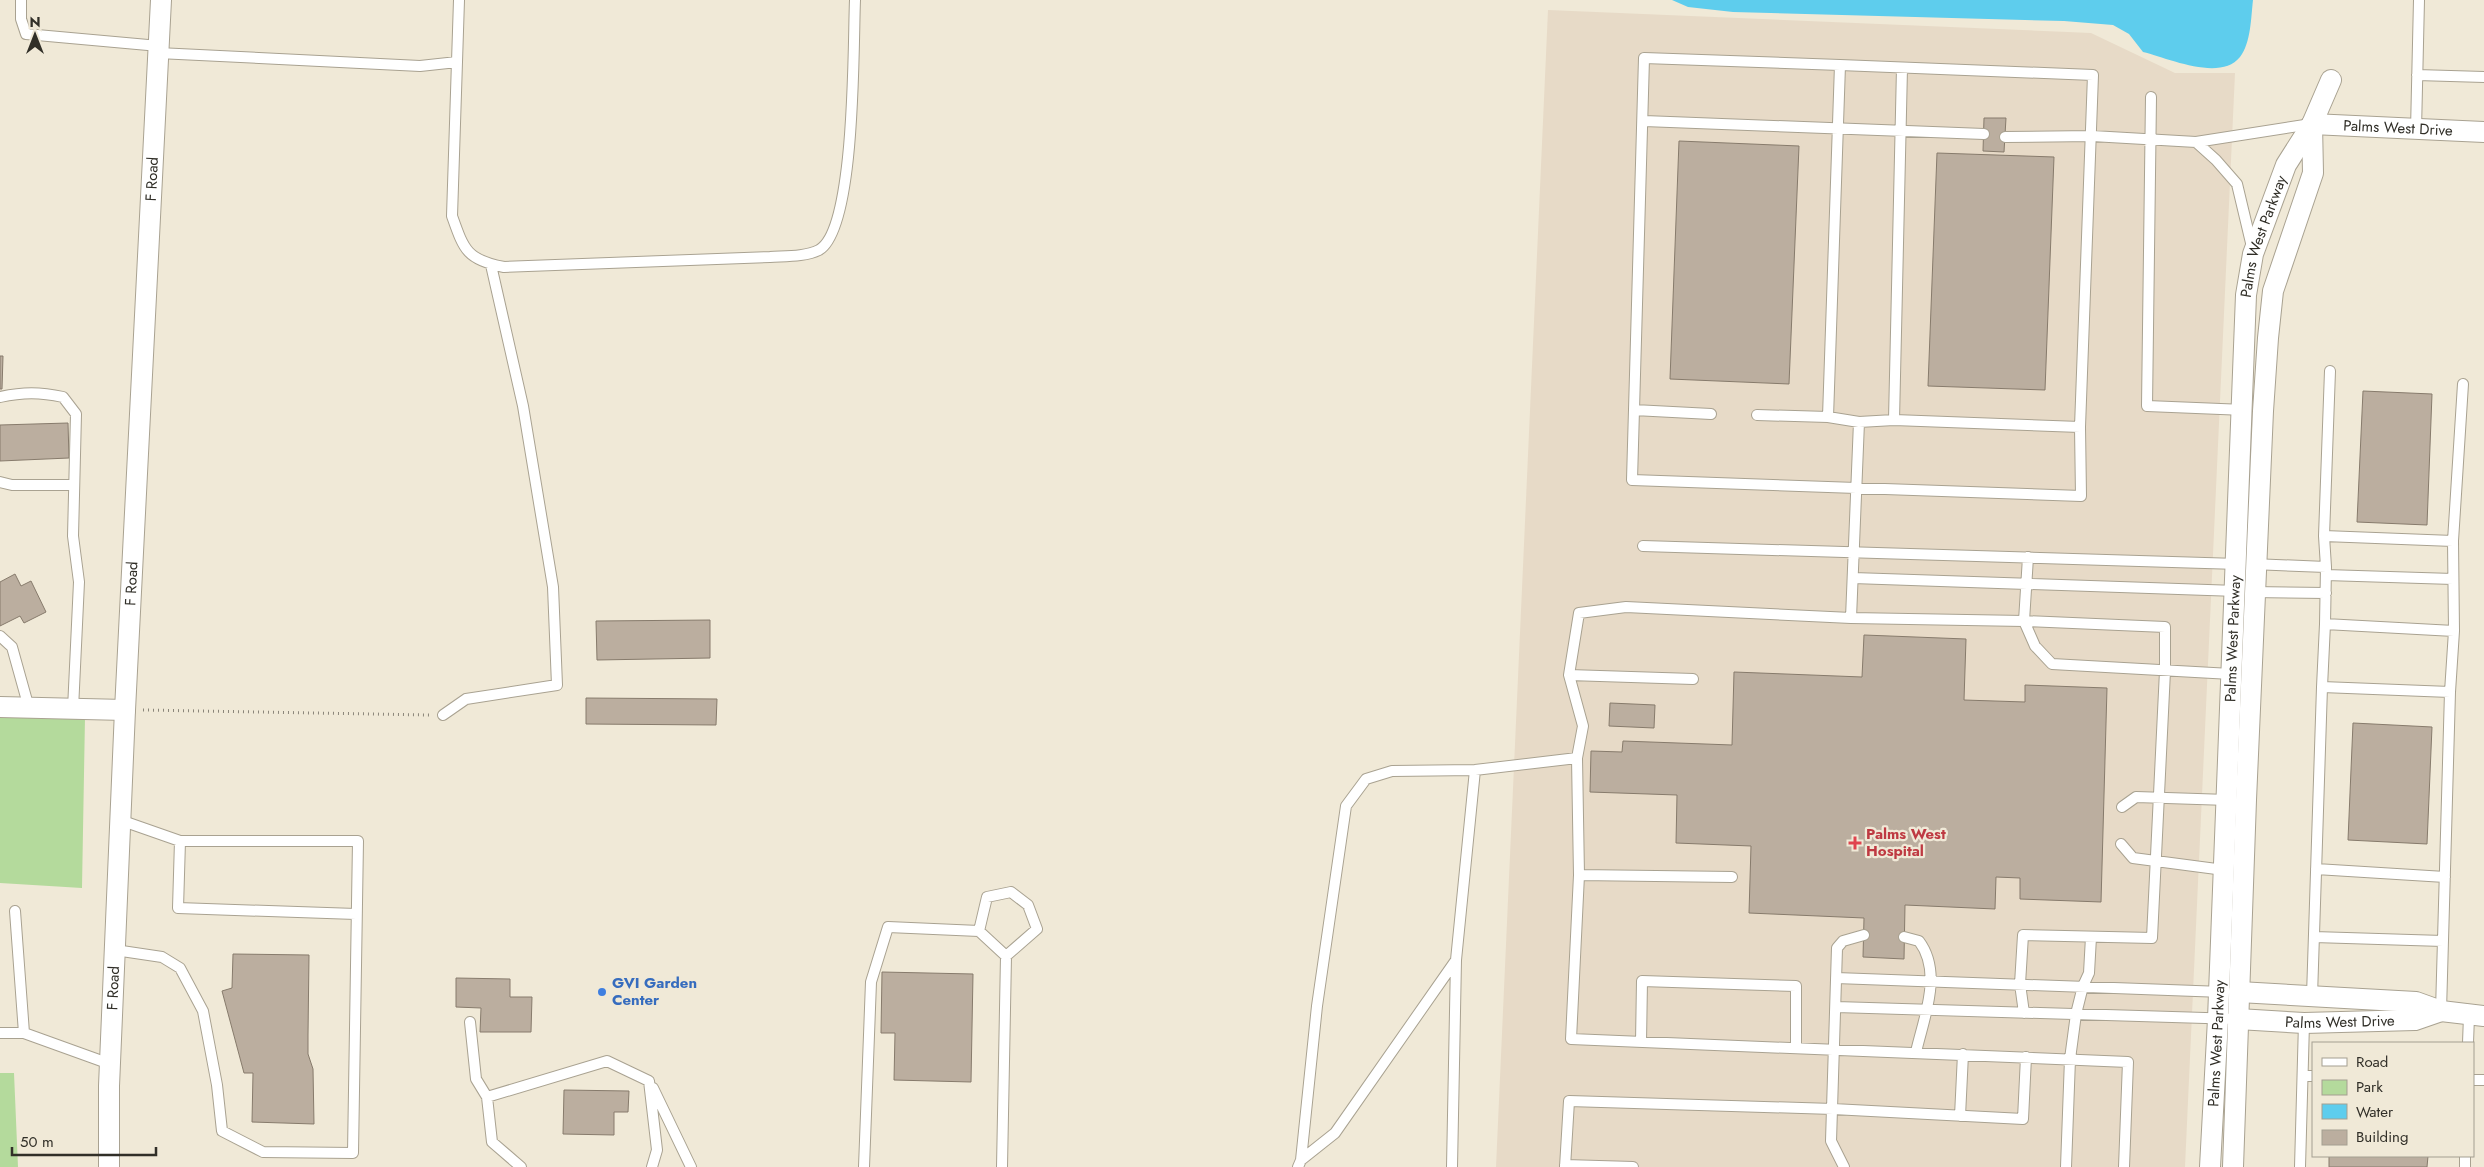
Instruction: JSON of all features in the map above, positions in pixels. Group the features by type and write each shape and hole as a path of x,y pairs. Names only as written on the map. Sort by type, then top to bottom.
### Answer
{"street":[{"name":"F Road","path":"109,1167 114,950 161,0"},
{"name":"Palms West Parkway","path":"2233,1167 2228,1019 2219,991 2246,295 2253,254 2286,165 2312,124 2331,80"},
{"name":"Palms West Drive","path":"2312,124 2484,132"},
{"name":"Palms West Parkway","path":"2210,1167 2228,1019 2239,992 2263,411 2273,291 2313,173 2312,124"},
{"path":"0,707 125,710"},
{"name":"Palms West Drive","path":"2239,992 2416,1002 2441,1011 2476,1016"},
{"name":"Palms West Drive","path":"2228,1019 2304,1023 2415,1020 2441,1011"}],"lane":[{"path":"21,0 21,20 26,34 158,49 420,66 457,62"},
{"path":"459,0 452,216 462,244 481,263 504,267 770,257 800,255 820,249 833,233 842,205 847,173 855,0"},
{"path":"2416,130 2419,0"},
{"path":"1644,58 1840,65 2092,75 2092,136 2080,427 2081,496 1856,486 1632,480 1644,121 1644,58"},
{"path":"1828,417 1840,65"},
{"path":"1894,420 1899,130 1902,68"},
{"path":"2417,75 2484,76"},
{"path":"2152,97 2147,406 2263,411"},
{"path":"1644,121 1984,134"},
{"path":"2005,137 2092,136 2196,142 2312,124"},
{"path":"2196,142 2216,160 2237,184 2253,254"},
{"path":"443,715 466,698 557,686 553,587 523,406 492,265"},
{"path":"2312,996 2326,593 2324,536 2330,371"},
{"path":"2441,1011 2450,692 2454,631 2454,541 2464,384"},
{"path":"0,397 22,392 43,393 63,397 76,414 73,536 79,582 72,709"},
{"path":"1634,410 1711,414"},
{"path":"1757,415 1828,417 1859,422 1894,420 2080,427"},
{"path":"1851,618 1859,422"},
{"path":"0,482 12,485 74,485"},
{"path":"2324,536 2454,541"},
{"path":"1643,546 2258,564 2326,571 2454,579"},
{"path":"2028,558 2028,584 2024,622 2035,646 2052,664 2231,674"},
{"path":"1853,578 2326,593"},
{"path":"2024,1013 2020,984 2023,935 2152,938 2166,627 1851,618 1626,607 1579,613 1569,675 1583,726 1577,758 1579,874 1571,1040 1796,1047 2128,1062 2124,1167"},
{"path":"2325,624 2454,631"},
{"path":"0,636 12,647 29,708"},
{"path":"1569,675 1693,679"},
{"path":"2322,687 2450,692"},
{"path":"1299,1163 1317,1006 1346,806 1366,779 1392,771 1475,770 1577,758"},
{"path":"1452,1167 1456,960 1475,770"},
{"path":"2122,807 2136,797 2246,800"},
{"path":"114,950 162,957 180,968 203,1012 217,1085 222,1131 263,1152 353,1153 358,841 180,841 120,820"},
{"path":"180,841 178,908 356,914"},
{"path":"2121,844 2134,858 2224,870"},
{"path":"2316,869 2445,877"},
{"path":"1579,874 1732,877"},
{"path":"979,931 987,898 1011,892 1028,905 1037,929 1006,956 1002,1167"},
{"path":"15,912 24,1033"},
{"path":"864,1167 872,982 888,927 979,931 1006,956"},
{"path":"1852,1167 1844,1167 1832,1141 1837,948 1843,941 1864,935"},
{"path":"1904,937 1919,941 1926,950 1930,960 1931,981 1916,1052"},
{"path":"2066,1167 2070,1059 2076,1014 2083,986 2089,973 2091,937"},
{"path":"2314,937 2443,941"},
{"path":"1299,1163 1335,1133 1456,960"},
{"path":"1836,978 2239,992"},
{"path":"1641,1042 1642,981 1796,986 1796,1047"},
{"path":"1836,1007 2228,1019"},
{"path":"2468,1042 2476,1016"},
{"path":"470,1022 476,1079 487,1097 492,1142 522,1167"},
{"path":"2300,1167 2308,1076 2304,1023"},
{"path":"0,1033 24,1033 110,1064"},
{"path":"1960,1116 1963,1054"},
{"path":"1633,1167 1565,1166 1569,1101 1833,1109 2023,1119 2026,1057"},
{"path":"487,1097 607,1061 649,1081 691,1167"},
{"path":"649,1081 657,1150 652,1167"}],"path":[{"path":"125,710 443,715"}],"shaded area":[{"name":"Palms West Hospital","path":"1548,10 2091,33 2175,73 2235,73 2185,1167 1496,1167"}],"green space":[{"path":"0,716 85,717 82,888 0,883"},
{"path":"0,1073 14,1073 18,1167 0,1167"}],"water":[{"path":"1672,0 2253,0 2248,37 2240,57 2231,64 2220,68 2207,68 2179,63 2143,52 2129,34 2113,25 2064,21 1733,12 1688,7"}],"building":[{"path":"1984,118 2006,118 2004,152 1983,151"},
{"path":"1679,141 1799,146 1789,384 1670,379"},
{"path":"1937,153 2054,157 2045,390 1928,386"},
{"path":"0,356 3,356 2,389 0,389"},
{"path":"2363,391 2432,394 2427,525 2357,522"},
{"path":"68,423 69,458 0,461 0,425"},
{"path":"15,574 21,586 31,581 46,612 24,623 20,616 0,626 0,582"},
{"path":"710,620 710,658 597,660 596,621"},
{"name":"Palms West Hospital","path":"1864,635 1966,639 1964,700 2025,702 2025,685 2107,688 2101,902 2020,899 2020,878 1996,877 1995,909 1905,905 1904,959 1863,957 1864,918 1749,913 1751,846 1676,843 1677,795 1590,792 1591,751 1622,752 1623,741 1732,745 1734,672 1862,677"},
{"path":"586,698 717,699 716,725 586,724"},
{"path":"1610,703 1655,705 1654,728 1609,726"},
{"path":"2353,723 2432,727 2427,844 2348,840"},
{"path":"233,954 309,955 308,1054 313,1069 314,1124 252,1122 253,1073 244,1073 222,991 232,988"},
{"path":"882,972 973,974 971,1082 894,1080 895,1033 881,1033"},
{"path":"456,978 510,979 510,997 532,997 531,1032 480,1032 481,1008 456,1007"},
{"path":"564,1090 629,1091 628,1112 614,1112 614,1135 563,1134"},
{"path":"2329,1157 2428,1157 2427,1167 2329,1167"}],"place":[{"name":"Palms West Hospital","path":"1855,843"},
{"name":"GVI Garden Center","path":"602,992"}]}
